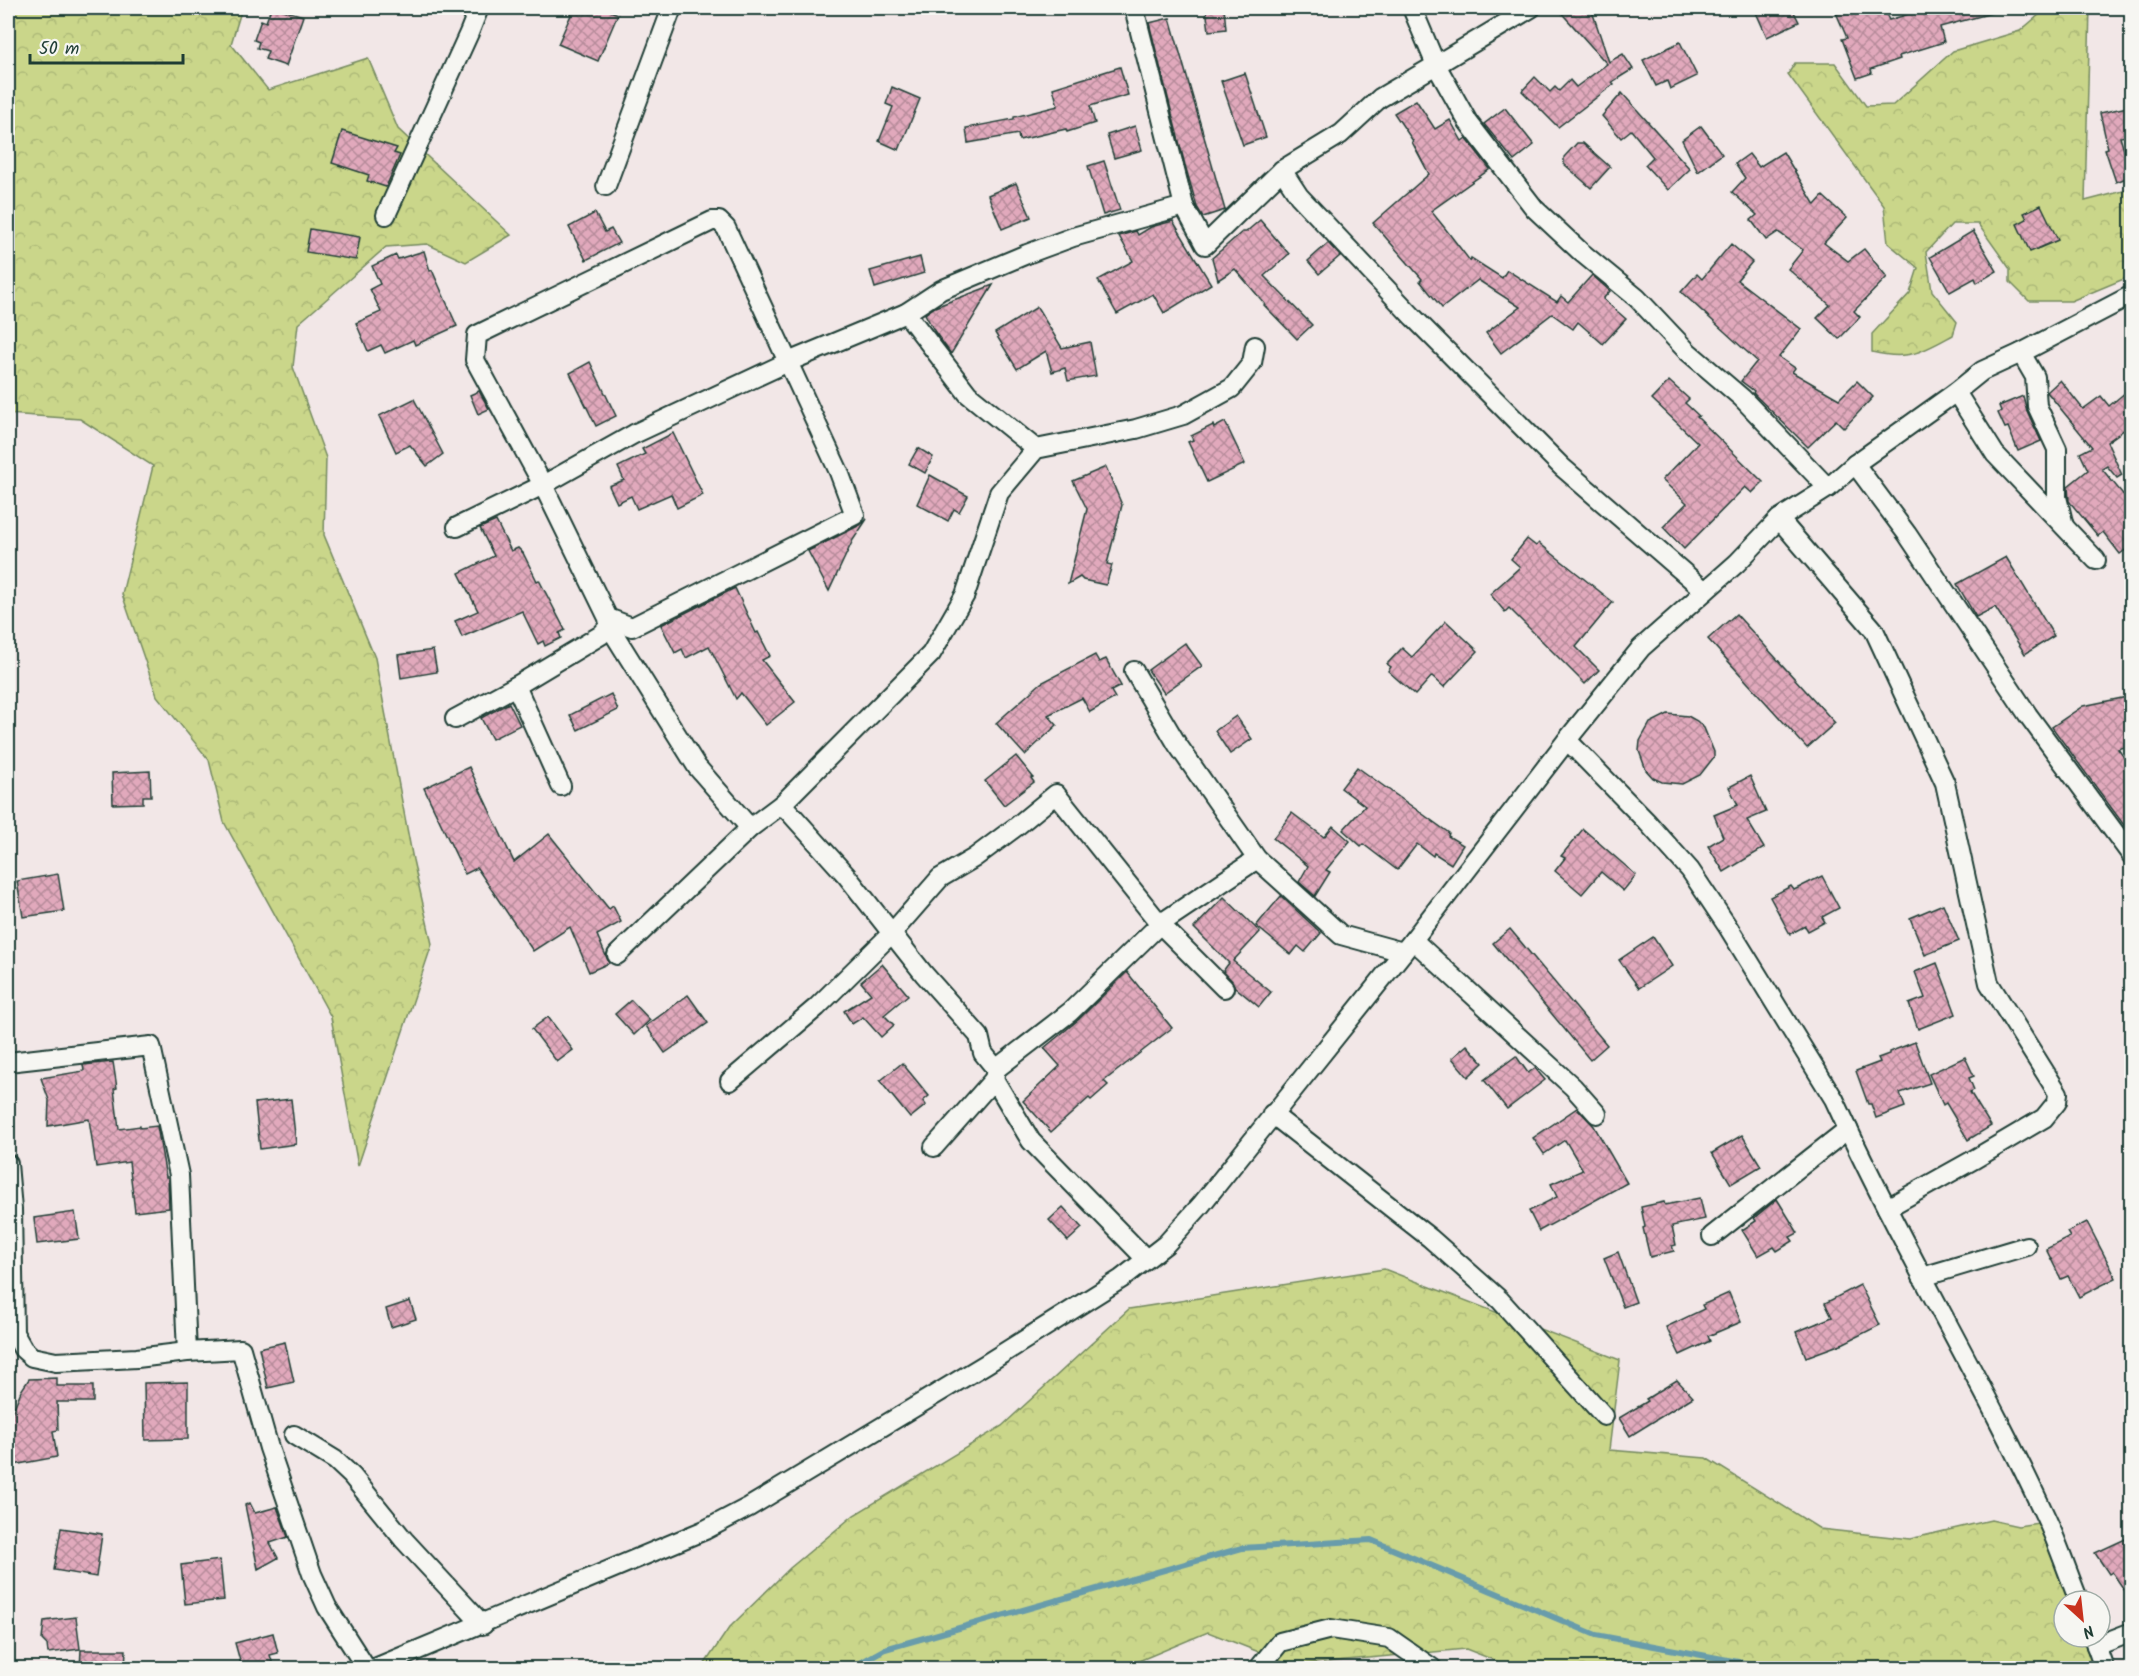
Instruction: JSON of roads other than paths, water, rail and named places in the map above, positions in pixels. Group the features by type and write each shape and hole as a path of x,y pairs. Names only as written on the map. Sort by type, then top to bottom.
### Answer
{"street":[{"path":"386,215 470,33 479,8"},
{"path":"606,186 672,8"},
{"path":"1134,8 1184,206 1205,245 1282,170 1341,134 1380,98 1531,8"},
{"path":"1412,8 1436,65 1468,122 1535,209 1581,252 1637,298 1687,351 1742,398 1828,488"},
{"path":"1282,170 1299,196 1413,317 1562,467 1706,591"},
{"path":"457,527 543,484 634,434 788,362 906,313 941,290 1073,237 1184,206"},
{"path":"608,622 632,627 855,515 839,472 726,228 719,221 712,221 477,335 475,360 543,484 608,622 697,767 750,828"},
{"path":"375,1668 483,1625 705,1530 748,1507 986,1364 1121,1279 1166,1244 1201,1205 1408,946 1641,648 1737,563 1779,519 1828,488 1855,464 1982,371 2132,295"},
{"path":"906,313 968,394 1036,449"},
{"path":"617,955 750,828 782,804 931,654 965,595 999,493 1036,449 1136,429 1183,415 1232,388 1252,363 1255,346"},
{"path":"2021,353 2035,377 2037,406 2057,449 2057,497 2064,527"},
{"path":"1956,392 1995,454 2096,560"},
{"path":"1855,464 1913,543 2028,715 2132,856"},
{"path":"1779,519 1874,630 1945,783 1989,983 2058,1093 2057,1102 2044,1118 1887,1208"},
{"path":"455,720 601,635 608,622"},
{"path":"1134,671 1177,744 1257,859 1341,935 1408,946 1574,1087 1597,1114"},
{"path":"516,686 561,786"},
{"path":"1567,740 1690,870 1728,927 1834,1099 1922,1277 1963,1350 2024,1473 2048,1522 2074,1589"},
{"path":"730,1081 817,1007 892,933 940,878 974,858 1056,794 1161,924 1224,988"},
{"path":"782,804 846,875 924,974 979,1036 983,1053 1031,1141 1146,1259"},
{"path":"934,1147 995,1074 1070,1012 1161,924 1257,859"},
{"path":"8,1062 151,1046 179,1175 187,1352"},
{"path":"1272,1114 1430,1238 1500,1300 1604,1416"},
{"path":"1712,1236 1848,1129"},
{"path":"8,1164 12,1209 14,1332 23,1349 32,1357 56,1362 241,1349 269,1448 312,1574 327,1607 366,1668"},
{"path":"1922,1277 2026,1246"},
{"path":"294,1435 335,1460 352,1476 404,1540 483,1625"},
{"path":"1259,1668 1280,1642 1331,1629 1389,1638 1432,1668"},
{"path":"2112,1637 2132,1632"},
{"path":"2098,1649 2104,1668"}],"waterway":[{"path":"851,1668 885,1649 1242,1548 1371,1540 1596,1635 1770,1668"}]}
